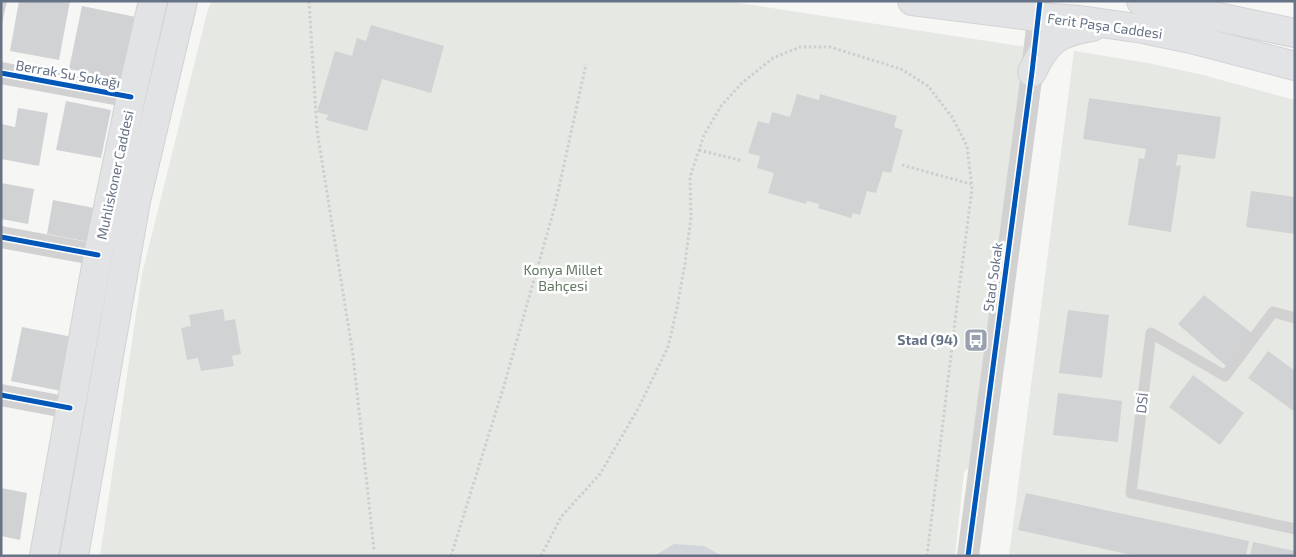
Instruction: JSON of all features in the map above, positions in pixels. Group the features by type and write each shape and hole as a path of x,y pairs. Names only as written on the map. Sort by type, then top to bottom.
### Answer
{"main road":[{"name":"Muhliskoner Caddesi","path":"44,556 98,255 153,1"},
{"name":"Muhliskoner Caddesi","path":"74,556 136,201 183,1"},
{"name":"Ferit Paşa Caddesi","path":"912,1 1039,9 1191,39 1295,66"},
{"name":"Ferit Paşa Caddesi","path":"1141,1 1295,33"},
{"path":"1032,72 1038,58 1054,39 1063,34 1111,24"}],"street":[{"name":"Stad Sokak","path":"968,556 1039,9"},
{"name":"Berrak Su Sokağı","path":"1,73 131,97"},
{"path":"1,237 98,255"},
{"path":"1,395 70,408"}],"lane":[{"name":"DSİ","path":"1295,318 1273,312 1225,376 1152,333 1131,493 1295,529"}],"path":[{"path":"309,1 317,130 353,355 374,550"},
{"path":"541,556 561,517 600,474 640,407 668,347 685,263 690,217 690,177 704,135 721,106 742,83 773,58 800,47 830,47 856,54 901,70 928,86 952,117 966,146 972,189 927,556"},
{"path":"451,556 503,389 555,206 586,64"},
{"path":"699,150 743,161"},
{"path":"902,165 971,184"}],"green space":[{"name":"Konya Millet Bahçesi","path":"212,1 726,1 1026,47 974,462 964,472 955,556 100,556 142,274 208,9"},
{"path":"1074,51 1148,63 1203,75 1295,100 1295,556 1009,556"}],"shaded area":[{"path":"674,544 704,546 722,556 654,556"}],"building":[{"path":"1,1 7,1 2,24 1,24"},
{"path":"19,1 70,1 59,60 10,51"},
{"path":"82,6 136,17 124,80 69,69"},
{"path":"371,25 444,46 431,93 382,79 367,131 326,120 328,115 317,112 335,51 352,56 357,38 366,41"},
{"path":"797,94 819,100 820,94 897,116 894,127 903,130 891,173 883,171 876,193 867,191 860,215 853,213 851,218 818,208 819,204 807,201 806,204 768,193 774,173 757,168 760,156 748,153 758,121 769,124 772,112 790,117"},
{"path":"1089,98 1221,117 1215,159 1178,154 1176,166 1181,165 1171,232 1128,225 1139,158 1144,159 1146,149 1083,139"},
{"path":"66,101 111,110 101,158 56,150"},
{"path":"18,108 48,113 39,166 1,159 1,124 15,127"},
{"path":"1,183 34,189 28,224 1,219"},
{"path":"1251,191 1295,197 1295,234 1246,227"},
{"path":"53,200 94,208 89,242 47,234"},
{"path":"1204,295 1253,334 1226,366 1178,324"},
{"path":"223,309 225,321 235,319 241,354 232,356 234,366 201,371 198,358 187,360 181,328 191,326 189,315"},
{"path":"1068,310 1109,315 1102,378 1059,373"},
{"path":"22,327 72,337 61,391 11,381"},
{"path":"1268,351 1295,371 1295,412 1248,378"},
{"path":"1193,375 1244,413 1220,445 1169,407"},
{"path":"1058,393 1122,401 1118,442 1053,435"},
{"path":"1,488 27,493 20,540 1,536"},
{"path":"1026,493 1249,541 1246,556 1136,556 1018,530"},
{"path":"1253,542 1295,551 1295,556 1250,556"}],"cycle path":[{"path":"968,556 1040,1"},
{"path":"1,73 131,97"},
{"path":"1,237 98,255"},
{"path":"1,395 70,408"}],"place":[{"name":"Stad (94)","path":"976,340"}]}
